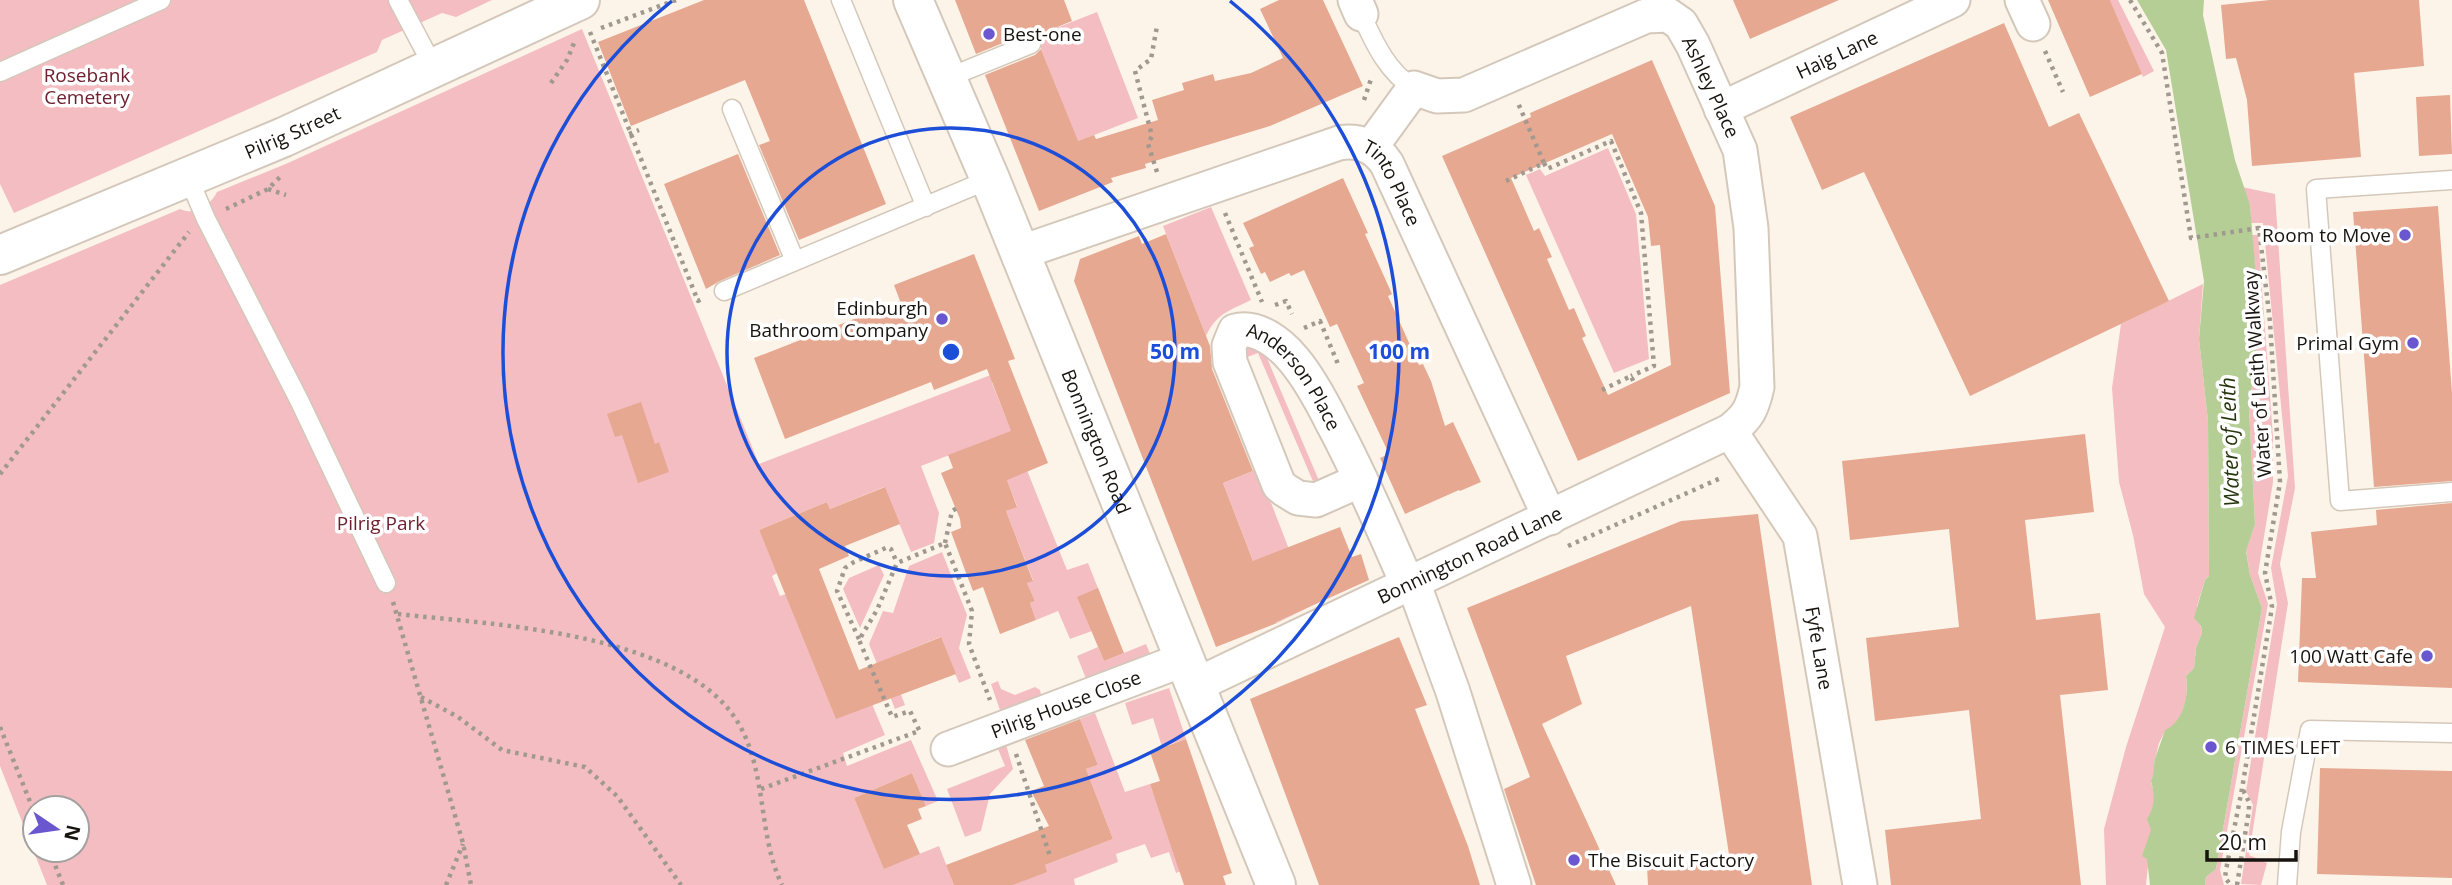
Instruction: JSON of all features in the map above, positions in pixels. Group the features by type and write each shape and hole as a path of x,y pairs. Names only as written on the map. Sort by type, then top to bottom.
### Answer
{"main road":[{"name":"Pilrig Street","path":"3,245 188,177 285,137 580,0"},
{"name":"Bonnington Road","path":"913,0 1020,253 1276,885"}],"street":[{"name":"Haig Lane","path":"1721,109 1953,0"},
{"name":"Ashley Place","path":"1414,88 1437,96 1464,95 1646,16 1668,15 1681,24 1693,44 1740,150 1751,228 1757,387 1752,408 1736,426"},
{"path":"1361,145 1414,88"},
{"name":"Tinto Place","path":"1020,253 1339,143 1377,150 1387,163 1550,518"},
{"name":"Anderson Place","path":"1361,480 1316,500 1298,498 1279,485 1230,362 1228,346 1235,331 1256,331 1275,342 1293,358 1327,412 1361,480 1410,583 1453,692 1514,885"},
{"name":"Bonnington Road Lane","path":"1191,672 1410,583 1550,518 1736,426"},
{"name":"Fyfe Lane","path":"1736,426 1800,536 1860,885"},
{"name":"Pilrig House Close","path":"947,749 1006,727 1191,672"}],"lane":[{"path":"0,72 161,0"},
{"path":"398,0 434,68"},
{"path":"841,0 926,207"},
{"path":"1358,7 1384,59 1403,82 1414,88"},
{"path":"947,78 1031,44"},
{"path":"732,109 795,261"},
{"path":"188,177 206,219 299,400 386,583"},
{"path":"724,290 989,179"},
{"path":"2452,180 2316,189 2340,501 2452,492"},
{"path":"2287,885 2291,832 2309,730 2452,733"}],"path":[{"path":"675,0 589,32 698,301 724,290"},
{"name":"Water of Leith Walkway","path":"2130,0 2162,53 2192,238 2259,228 2270,322 2280,482 2265,573 2272,607 2226,870 2225,878 2231,885"},
{"path":"2028,12 2063,92"},
{"path":"1157,26 1152,59 1135,71 1152,136 1148,144 1166,203"},
{"path":"1361,145 1373,72"},
{"path":"1507,77 1547,169 1611,141 1641,213 1654,366 1602,390"},
{"path":"629,134 639,130"},
{"path":"1506,181 1544,163"},
{"path":"268,189 286,194"},
{"path":"0,474 186,235 206,219"},
{"path":"1631,376 1634,383"},
{"path":"957,508 952,511 946,543 972,611 969,644 984,685"},
{"path":"859,640 877,610 897,563 946,543"},
{"path":"897,563 888,547 853,562 845,568 837,591 892,717 910,711 929,756 947,749"},
{"path":"386,583 398,614 463,843 471,885"},
{"path":"398,614 546,631 587,639 666,665 700,684 723,703 740,727 761,789 770,850 782,885"},
{"path":"421,697 458,717 502,750 585,767 617,796 681,885"},
{"path":"0,727 27,794"},
{"path":"1006,727 1050,856"},
{"path":"761,789 919,730"},
{"name":"Water of Leith Walkway","path":"2237,885 2249,810 2249,802 2242,789"},
{"path":"446,885 463,843"},
{"path":"55,864 64,885"}],"green space":[{"name":"Rosebank Cemetery","path":"0,0 492,0 456,17 442,13 382,40 377,52 14,213 0,184"},
{"path":"2110,0 2118,0 2154,71 2143,77"},
{"path":"1097,12 1138,118 1066,146 1069,120 1036,36"},
{"name":"Pilrig Park","path":"582,29 759,464 996,373 992,383 1067,570 1088,563 1105,606 1092,631 1070,639 1058,611 1036,620 1030,603 1035,601 1027,583 1033,580 1006,511 1017,506 991,439 921,466 939,513 934,543 911,552 884,487 830,509 827,502 759,530 777,573 772,576 780,596 786,594 836,718 872,704 885,735 843,753 847,766 911,740 938,801 926,806 912,773 854,798 884,868 939,846 954,885 47,885 39,864 91,864 91,794 21,794 21,819 0,766 0,285 180,209 191,211 202,208 217,192 288,163"},
{"path":"1608,148 1636,214 1649,359 1614,373 1526,175 1540,169 1545,176"},
{"path":"2242,187 2275,194 2295,488 2280,564 2288,603 2249,855 2267,863 2261,885 2241,884 2253,805 2246,791 2277,604 2271,568 2288,476 2263,223 2251,223 2250,205"},
{"path":"1211,207 1251,300 1219,317 1206,336 1163,226"},
{"path":"2252,235 2258,235 2273,437 2273,482 2258,573 2268,604 2220,870 2224,885 2205,885 2206,877 2216,869 2262,608 2250,575 2246,550 2255,524 2249,408 2260,325"},
{"path":"2203,284 2199,339 2208,421 2209,576 2205,580 2197,606 2202,633 2196,648 2194,668 2186,676 2184,707 2177,721 2165,731 2154,764 2154,778 2151,782 2155,796 2146,885 2106,885 2104,829 2126,747 2165,627 2144,594 2133,535 2119,482 2112,388 2121,324"},
{"path":"1250,345 1264,351 1320,483 1315,486 1258,353 1242,359 1243,348"},
{"path":"1258,469 1311,606 1277,623 1223,483"},
{"path":"942,552 967,615 959,648 971,678 959,683 940,637 887,659 905,705 895,709 869,644 883,611 893,613 909,566"},
{"path":"879,565 884,575 860,628 843,589 849,578"},
{"path":"1146,644 1151,656 1087,681 1077,656 1098,647 1104,661"},
{"path":"998,681 1001,689 1015,695 1035,687 1040,690 1042,699 1002,716 991,684"},
{"path":"1169,688 1186,739 1162,747 1153,718 1132,725 1125,703"},
{"path":"1095,713 1125,792 1150,784 1155,798 1165,796 1189,868 1176,873 1169,852 1151,858 1145,844 1116,854 1118,862 1074,879 1075,885 1013,885 1045,865 1113,839 1086,769 1098,765 1080,719"},
{"path":"1005,741 1013,769 990,794 981,831 965,837 947,789 1005,766 996,744"}],"water":[{"name":"Water of Leith","path":"2137,0 2204,0 2203,15 2235,160 2250,205 2260,325 2249,408 2255,524 2246,551 2250,575 2262,608 2216,869 2206,877 2205,885 2150,885 2147,859 2142,856 2151,830 2147,819 2154,801 2151,781 2155,759 2165,730 2177,721 2184,707 2186,676 2194,668 2196,648 2202,633 2201,626 2194,618 2205,580 2209,576 2208,421 2199,339 2204,281 2166,50"}],"building":[{"path":"704,0 804,0 886,204 799,240 759,145 770,141 745,80 631,126 598,42"},
{"path":"955,0 1064,0 1072,21 1038,35 1027,33 976,54"},
{"path":"1279,0 1323,0 1363,86 1270,126 1145,164 1146,168 1111,178 1113,182 1039,211 985,75 1035,55 1041,49 1078,141 1094,135 1096,139 1158,120 1152,100 1184,90 1182,83 1213,74 1215,81 1251,73 1283,58 1260,9"},
{"path":"1733,0 1839,0 1750,39"},
{"path":"2048,0 2110,0 2142,74 2090,97"},
{"path":"2270,0 2419,0 2424,66 2354,73 2361,157 2252,166 2247,100 2236,58 2226,59 2221,5"},
{"path":"2004,23 2049,127 2079,113 2169,301 1970,396 1864,172 1822,190 1790,117"},
{"path":"1652,60 1715,206 1730,393 1578,461 1442,156 1531,117 1530,113","holes":["1612,134 1648,217 1651,246 1660,245 1671,365 1608,395 1582,338 1586,336 1574,308 1569,310 1547,259 1552,257 1539,228 1534,231 1511,178"]},
{"path":"2450,95 2452,154 2419,156 2416,97"},
{"path":"738,154 780,255 706,289 664,184"},
{"path":"1343,178 1392,294 1388,296 1419,365 1423,364 1431,381 1445,426 1453,422 1481,482 1405,514 1380,458 1389,454 1357,386 1364,383 1337,324 1330,327 1304,270 1291,276 1289,273 1270,282 1265,272 1261,274 1249,248 1254,246 1243,223"},
{"path":"2438,206 2452,393 2452,481 2374,487 2353,212"},
{"path":"1166,234 1210,346 1212,369 1253,471 1223,483 1253,561 1340,527 1352,557 1361,554 1369,580 1277,623 1216,647 1074,281 1080,259 1139,236 1142,244"},
{"path":"974,254 1015,359 1008,361 1048,463 1007,480 1017,507 1006,511 1033,581 1027,583 1035,601 1030,603 1036,620 1000,634 983,587 973,591 966,573 951,532 961,528 960,519 941,473 953,468 948,455 1011,431 987,369 934,390 931,382 785,439 754,358 900,301 894,285"},
{"path":"641,402 655,444 659,442 669,472 638,483 622,435 615,437 607,414"},
{"path":"2085,434 2094,512 2025,520 2036,620 2100,613 2108,690 2060,695 2081,885 1891,885 1885,830 1981,819 1969,710 1875,721 1866,638 1959,627 1949,529 1850,540 1842,461"},
{"path":"885,487 900,524 845,546 849,556 819,569 859,670 941,637 956,674 836,719 759,530 827,502 830,509"},
{"path":"2452,503 2452,688 2298,682 2302,578 2316,578 2311,532 2377,525 2376,510"},
{"path":"1758,514 1812,885 1648,885 1647,866 1730,861 1691,606 1566,656 1582,704 1542,724 1616,885 1536,885 1504,789 1530,777 1467,608 1681,521"},
{"path":"1098,588 1124,653 1104,661 1077,597"},
{"path":"1399,637 1427,705 1415,709 1468,846 1480,885 1319,885 1250,699"},
{"path":"1080,719 1098,765 1086,769 1113,839 1045,865 1047,872 1013,885 954,885 946,865 1049,826 1031,791 1044,786 1025,740"},
{"path":"1186,739 1232,873 1223,876 1226,885 1184,885 1150,784 1160,781 1150,752"},
{"path":"2320,768 2452,771 2452,878 2317,874"},
{"path":"912,773 926,806 918,809 922,819 907,825 920,854 884,869 854,798"}],"place":[{"name":"Best-one","path":"989,34"},
{"name":"Room to Move","path":"2405,235"},
{"name":"Edinburgh Bathroom Company","path":"942,319"},
{"name":"Primal Gym","path":"2413,343"},
{"name":"100 Watt Cafe","path":"2427,656"},
{"name":"6 TIMES LEFT","path":"2211,747"},
{"name":"The Biscuit Factory","path":"1574,860"}]}
